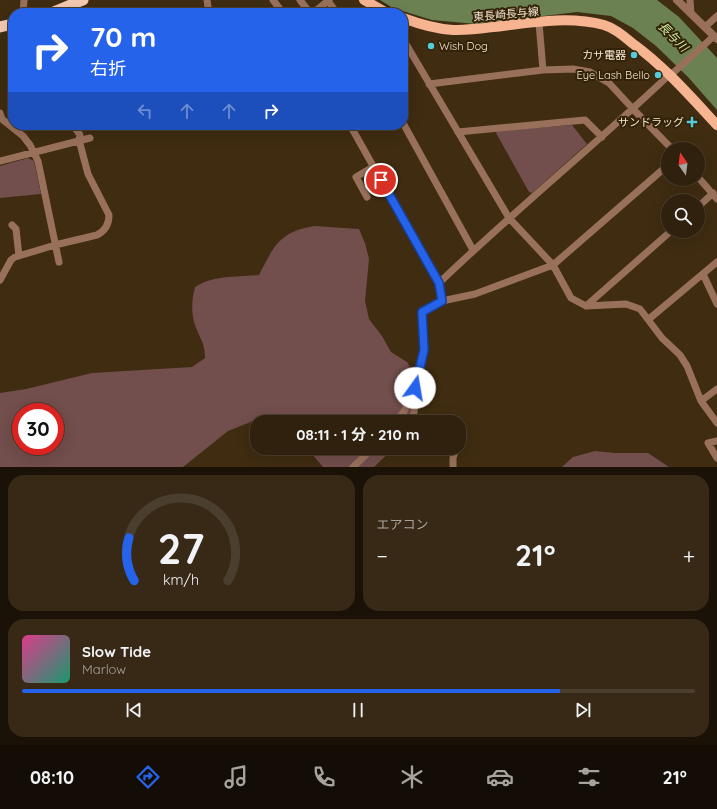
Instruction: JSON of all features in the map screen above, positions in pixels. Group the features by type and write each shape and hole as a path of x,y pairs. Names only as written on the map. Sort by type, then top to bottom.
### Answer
{"highway":[{"path":"63,8 83,0"}],"main road":[{"path":"364,0 378,8"},
{"name":"東長崎長与線","path":"408,20 419,24 452,30 480,29 571,20 605,26 622,34 672,74 717,125"}],"street":[{"path":"273,0 279,8"},
{"path":"300,0 307,8"},
{"path":"439,283 473,250 713,38 706,27 677,0"},
{"path":"690,0 691,13"},
{"path":"318,8 328,1"},
{"path":"706,27 717,16"},
{"path":"539,22 543,70"},
{"path":"408,51 430,84 509,218 553,265 571,298 586,306 626,304 640,308 662,338 680,355 687,366 701,401 717,423"},
{"path":"430,84 543,70 573,69 590,72 609,83 665,142"},
{"path":"0,114 2,119 8,124"},
{"path":"458,132 585,120 602,137"},
{"path":"16,130 30,145 38,161 59,262"},
{"path":"0,280 12,260 19,256 55,245 97,235 102,232 109,222 108,215 88,174 79,140 80,135 76,130"},
{"path":"353,130 439,283 442,301"},
{"path":"407,130 473,250"},
{"path":"0,161 90,138"},
{"path":"367,198 356,177 373,167"},
{"path":"401,415 413,396 424,350 422,312 442,301 476,294 553,265 661,171"},
{"path":"705,185 715,196 705,202"},
{"path":"12,225 16,229 19,256"},
{"path":"586,306 663,238"},
{"path":"649,319 717,262"},
{"path":"704,274 717,304"},
{"path":"414,415 417,379"},
{"path":"701,401 717,389"},
{"path":"717,441 708,443 717,458"},
{"path":"353,467 366,455"},
{"path":"453,467 454,455"}],"shaded area":[{"path":"572,125 587,144 532,193 529,192 496,133 497,131"},
{"path":"28,158 34,161 41,194 0,198 0,166"},
{"path":"314,226 359,229 365,243 369,259 365,301 369,319 382,336 391,352 407,362 416,377 411,415 250,415 250,422 228,431 183,467 0,467 0,393 26,389 92,373 192,367 205,358 203,343 192,313 195,287 218,278 259,275 274,248 285,236"},
{"path":"595,451 615,453 648,453 669,467 562,467 573,457"},
{"path":"313,455 387,455 374,467 323,467"}],"water":[{"name":"長与川","path":"380,0 657,0 679,17 717,58 717,110 688,77 656,46 633,28 611,16 577,12 476,24 432,20 408,13 408,8 393,8"}],"place":[{"name":"Wish Dog","path":"431,46"},
{"name":"カサ電器","path":"634,55"},
{"name":"Eye Lash Bello","path":"658,75"},
{"name":"サンドラッグ","path":"692,122"}],"route":[{"path":"381,180 439,283 442,301 422,312 424,350 415,388"}]}
